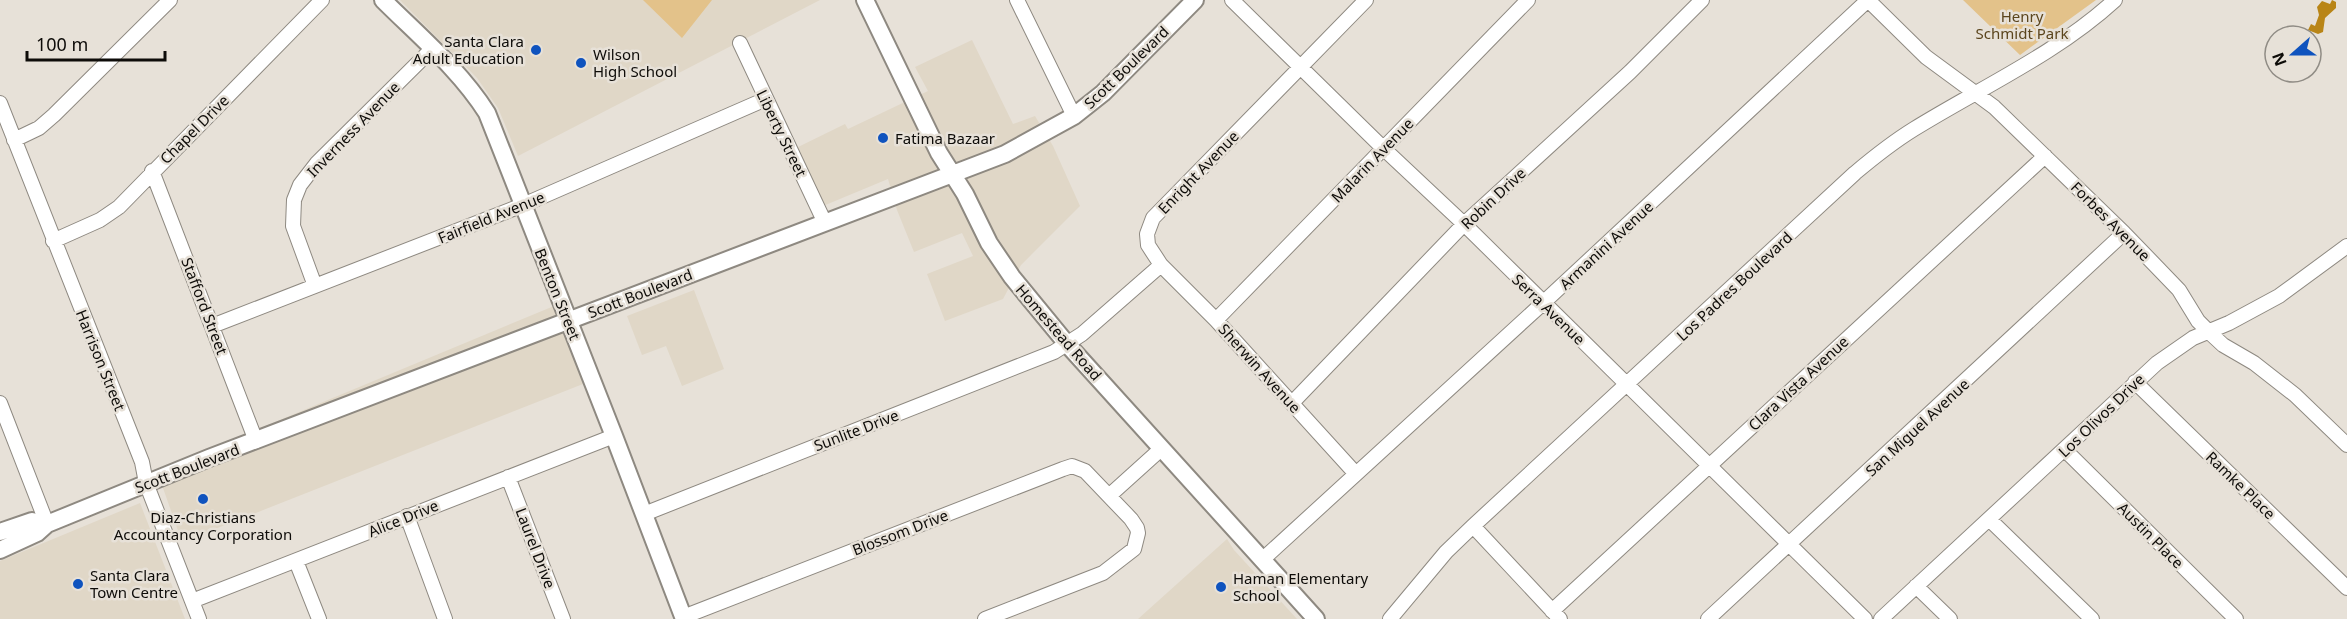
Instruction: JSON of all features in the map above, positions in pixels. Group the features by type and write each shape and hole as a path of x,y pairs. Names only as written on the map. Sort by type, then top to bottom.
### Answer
{"main road":[{"name":"Benton Street","path":"383,0 432,49 477,98 487,113 683,618"},
{"name":"Homestead Road","path":"865,0 939,153 965,194 989,243 1006,269 1067,344 1316,619"},
{"name":"Scott Boulevard","path":"0,550 36,533 47,524 146,483 953,175 1010,151 1074,116 1103,93 1195,0"},
{"name":"Scott Boulevard","path":"0,532 33,521 47,524"}],"street":[{"path":"14,140 39,128 54,115 170,0"},
{"name":"Chapel Drive","path":"53,241 100,220 119,207 322,0"},
{"path":"1017,0 1074,116"},
{"name":"Serra Avenue","path":"1232,0 1464,224 1864,619"},
{"name":"Enright Avenue","path":"1161,265 1148,245 1147,234 1153,218 1366,0"},
{"name":"Malarin Avenue","path":"1216,320 1528,0"},
{"name":"Robin Drive","path":"1292,403 1464,224 1630,72 1702,0"},
{"name":"Forbes Avenue","path":"1868,0 1926,57 1976,93 2124,233 2180,290 2198,321 2209,332 2223,345 2254,363 2295,394 2347,445"},
{"name":"Armanini Avenue","path":"1262,560 1543,303 1868,0"},
{"name":"Los Padres Boulevard","path":"1390,619 1446,552 1473,526 1855,173 1887,147 2038,57 2115,0"},
{"name":"Liberty Street","path":"740,42 825,223"},
{"name":"Inverness Avenue","path":"315,286 293,226 294,200 300,184 317,163 432,49"},
{"name":"Fairfield Avenue","path":"212,326 523,205 766,99"},
{"name":"Harrison Street","path":"0,103 142,462 146,483 199,619"},
{"name":"Clara Vista Avenue","path":"1556,615 1709,465 2044,156"},
{"name":"Stafford Street","path":"152,171 256,441"},
{"name":"San Miguel Avenue","path":"1708,619 2124,233"},
{"name":"Los Olivos Drive","path":"1881,619 1990,520 2135,382 2173,350 2279,296 2347,246"},
{"path":"1067,344 1100,319 1161,265"},
{"name":"Sherwin Avenue","path":"1161,265 1216,320 1356,474"},
{"name":"Sunlite Drive","path":"644,514 1041,358 1067,344"},
{"name":"Ramke Place","path":"2135,382 2347,588"},
{"path":"0,403 47,524"},
{"name":"Alice Drive","path":"192,601 614,436"},
{"path":"984,619 1103,573 1128,555 1137,541 1137,528 1110,495 1161,449"},
{"name":"Austin Place","path":"2065,450 2236,619"},
{"name":"Blossom Drive","path":"683,618 1072,466 1084,471 1110,495"},
{"name":"Laurel Drive","path":"508,477 563,619"},
{"path":"406,516 445,619"},
{"path":"1990,520 2092,619"},
{"path":"1473,526 1556,615"},
{"path":"296,561 319,619"},
{"path":"1916,586 1950,619"}],"shaded area":[{"name":"Wilson High School","path":"400,0 820,0 518,156 498,108 477,78"},
{"path":"2332,0 2336,2 2336,8 2325,18 2323,32 2323,24 2316,24 2319,15 2317,7 2322,1 2330,4"},
{"path":"972,40 1013,124 1035,116 1053,146 1080,206 1021,265 1003,299 945,321 927,274 973,256 962,233 914,252 897,210 888,179 823,206 794,149 845,124 848,129 928,91 915,67"},
{"path":"694,290 724,369 682,386 666,346 642,355 627,316"},
{"path":"554,306 583,384 182,542 157,471"},
{"name":"Santa Clara Town Centre","path":"140,503 185,619 0,619 0,561"},
{"name":"Haman Elementary School","path":"1227,539 1234,550 1297,619 1138,619"}],"green space":[{"path":"643,0 712,0 682,38"},
{"name":"Henry Schmidt Park","path":"1963,0 2096,0 2020,55"}],"place":[{"name":"Santa Clara Adult Education","path":"536,50"},
{"name":"Wilson High School","path":"581,63"},
{"name":"Fatima Bazaar","path":"883,138"},
{"name":"Diaz-Christians Accountancy Corporation","path":"203,499"},
{"name":"Santa Clara Town Centre","path":"78,584"},
{"name":"Haman Elementary School","path":"1221,587"}]}
